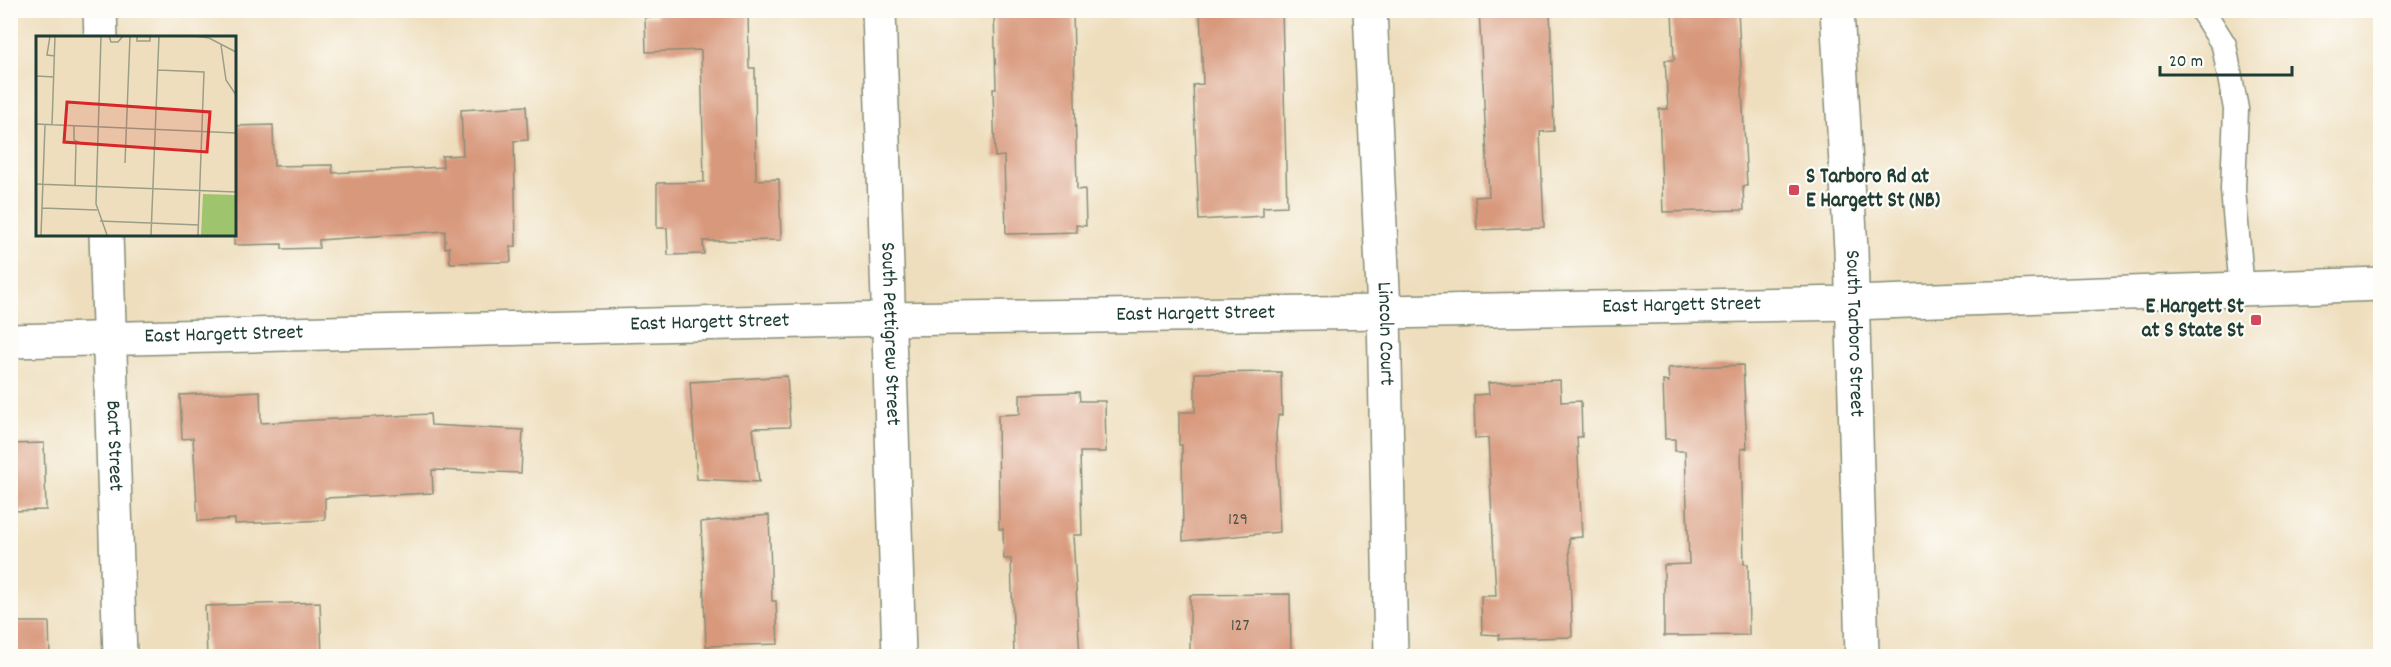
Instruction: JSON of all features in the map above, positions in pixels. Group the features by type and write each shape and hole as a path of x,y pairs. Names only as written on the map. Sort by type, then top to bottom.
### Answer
{"street":[{"path":"100,10 101,36"},
{"name":"South Pettigrew Street","path":"879,10 899,657"},
{"name":"Lincoln Court","path":"1370,10 1384,312 1391,657"},
{"name":"South Tarboro Street","path":"1837,10 1852,303 1862,657"},
{"name":"Bart Street","path":"106,236 120,657"},
{"name":"East Hargett Street","path":"10,341 888,319 1852,303 2380,284"}],"lane":[{"path":"2202,10 2224,45 2236,109 2233,190 2242,290"}],"building":[{"path":"657,10 748,10 749,68 755,68 756,180 779,179 781,240 703,241 704,254 668,255 667,228 657,228 657,183 704,182 701,50 646,52 645,17 657,17"},
{"path":"994,10 1073,10 1077,190 1085,189 1086,226 1076,225 1077,232 1006,234 1004,156 995,157"},
{"path":"1200,10 1282,10 1287,206 1263,207 1263,216 1199,220 1193,85 1203,84"},
{"path":"1479,10 1550,10 1554,131 1540,132 1544,227 1477,230 1475,197 1489,196"},
{"path":"1672,10 1738,10 1747,186 1743,186 1744,210 1663,212 1659,109 1668,109 1665,60 1674,60"},
{"path":"526,106 528,140 514,141 516,246 510,247 511,262 450,263 449,247 445,248 445,231 319,240 319,248 282,249 282,244 234,245 234,236 236,236 236,126 273,125 274,166 332,165 333,173 443,167 442,156 463,155 461,110"},
{"path":"1743,365 1747,448 1741,449 1744,564 1748,564 1749,635 1664,636 1664,565 1689,564 1685,451 1675,451 1675,439 1665,439 1663,381 1669,382 1668,368"},
{"path":"1281,372 1282,415 1278,415 1276,434 1280,532 1183,541 1182,445 1179,445 1179,412 1195,412 1195,373"},
{"path":"787,376 790,427 753,428 759,482 697,479 690,382"},
{"path":"1560,380 1561,402 1581,401 1582,437 1577,437 1582,537 1569,538 1572,637 1498,639 1499,635 1482,634 1481,596 1496,596 1488,438 1475,439 1474,395 1489,394 1488,383"},
{"path":"260,391 261,423 430,414 431,425 523,430 521,473 432,470 433,493 325,498 325,520 235,524 235,519 198,521 193,438 182,439 180,395"},
{"path":"1079,392 1080,401 1105,401 1106,452 1080,452 1082,535 1073,535 1080,657 1014,657 1011,559 1004,559 1003,529 999,529 998,415 1020,414 1020,394"},
{"path":"44,443 46,510 10,511 10,444"},
{"path":"769,515 772,601 776,601 778,644 706,646 701,522"},
{"path":"1290,594 1291,657 1190,657 1190,595"},
{"path":"320,602 322,657 207,657 205,606"},
{"path":"10,622 49,622 50,657 10,657"}],"place":[{"name":"S Tarboro Rd at E Hargett St (NB)","path":"1794,190"},
{"name":"E Hargett St at S State St","path":"2256,320"}]}
